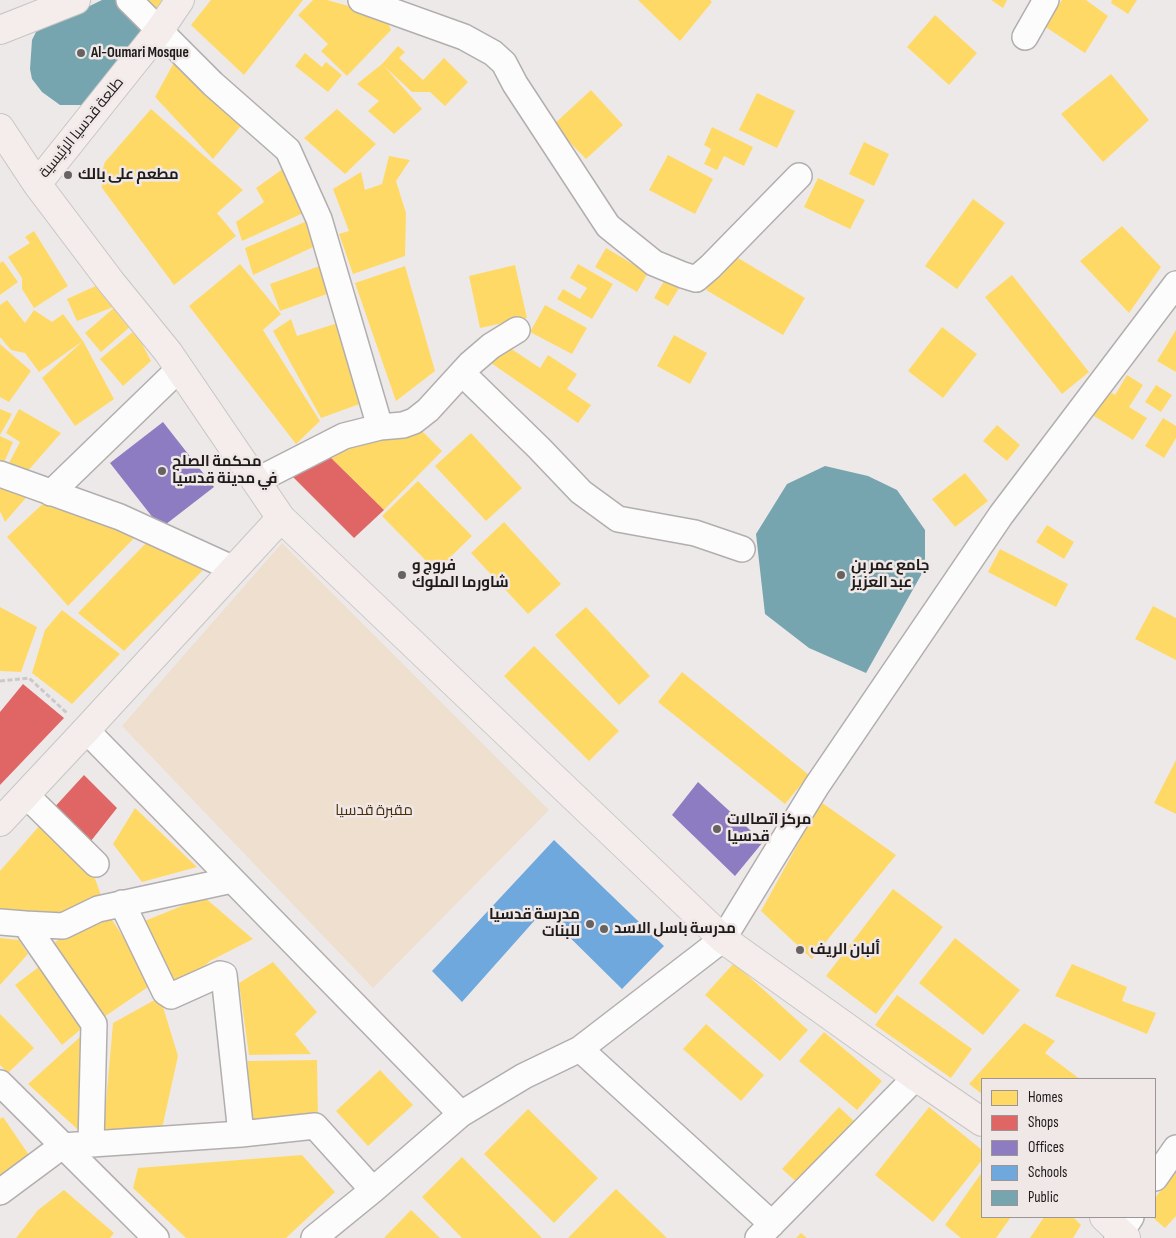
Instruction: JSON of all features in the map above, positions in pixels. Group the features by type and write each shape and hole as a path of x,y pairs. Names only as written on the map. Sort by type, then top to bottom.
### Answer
{"main road":[{"path":"0,30 76,0"},
{"name":"طلعة قدسيا الرئيسية","path":"36,184 159,31 180,0"},
{"path":"0,128 8,149 110,282 168,352 280,518 723,939 981,1121"},
{"path":"0,822 280,518"}],"street":[{"path":"129,0 213,84 288,150 319,219 380,427"},
{"path":"361,0 464,38 493,53 504,63 515,84 608,226 654,263 683,275 696,278 710,267 799,176"},
{"path":"1024,36 1046,0"},
{"path":"314,1238 374,1190 462,1114 524,1076 580,1049 723,939 816,787 996,524 1176,284"},
{"path":"256,481 344,436 380,427 404,425 414,421 428,410 463,374 470,364 516,330"},
{"path":"51,493 179,369"},
{"path":"463,374 581,492 618,519 695,533 742,550"},
{"path":"0,474 120,518 234,569"},
{"path":"86,730 462,1114"},
{"path":"26,795 96,864"},
{"path":"0,922 63,926 98,909 232,880"},
{"path":"122,903 165,992 171,996 220,974 224,975 241,1134"},
{"path":"25,924 94,1024 91,1144"},
{"path":"580,1049 765,1231 916,1077"},
{"path":"0,1083 156,1238"},
{"path":"0,1192 62,1146 241,1134 315,1126 374,1190"},
{"path":"1156,1177 1176,1148"}],"path":[{"path":"0,680 29,678 86,730"}],"green space":[{"name":"مقبرة قدسيا","path":"282,543 549,810 373,988 122,726"}],"building: Homes":[{"path":"137,0 166,0 154,16"},
{"path":"211,0 303,0 244,75 191,25"},
{"path":"313,0 327,0 385,16 391,30 347,76 321,51 328,44 298,15"},
{"path":"638,0 710,0 712,2 680,41"},
{"path":"991,0 1007,0 1003,8"},
{"path":"1062,0 1086,0 1108,16 1085,53 1044,26"},
{"path":"1112,0 1137,0 1128,14 1111,3"},
{"path":"935,15 977,53 949,85 907,47"},
{"path":"398,46 405,52 399,58 423,80 444,58 468,82 445,106 430,92 412,92 384,66 422,109 394,134 368,111 379,101 357,84 382,64"},
{"path":"305,53 322,67 326,62 342,75 328,92 295,66"},
{"path":"177,57 245,121 213,159 155,97"},
{"path":"1111,74 1149,120 1103,162 1061,114"},
{"path":"591,90 623,125 586,159 553,125"},
{"path":"757,93 795,111 777,148 739,130"},
{"path":"151,109 243,190 217,213 236,236 174,285 102,188 101,174 105,162"},
{"path":"337,109 376,144 345,174 304,138"},
{"path":"712,127 753,147 744,166 724,156 717,170 704,164 711,149 704,145"},
{"path":"864,142 889,154 874,186 849,174"},
{"path":"668,155 713,179 695,214 649,190"},
{"path":"389,156 410,160 396,181 406,213 405,256 353,274 339,234 349,231 333,189 361,172 365,190 382,184"},
{"path":"287,166 310,210 242,241 236,222 264,202 256,188"},
{"path":"818,178 865,200 850,229 804,207"},
{"path":"973,199 1005,223 957,289 925,266"},
{"path":"314,218 324,242 253,275 245,248"},
{"path":"1122,226 1161,267 1129,313 1080,261"},
{"path":"34,231 68,286 34,308 22,289 22,278 8,257 30,243 25,237"},
{"path":"606,248 648,273 637,292 595,267"},
{"path":"728,252 805,298 783,335 706,290"},
{"path":"3,261 18,282 0,295 0,263"},
{"path":"328,263 335,291 280,311 270,284"},
{"path":"240,264 281,314 263,330 320,421 296,444 189,306"},
{"path":"578,264 613,284 592,319 557,299 563,289 580,299 587,288 570,278"},
{"path":"515,265 527,318 480,328 469,276"},
{"path":"405,266 435,371 396,401 355,283"},
{"path":"1012,275 1089,372 1062,394 985,297"},
{"path":"667,276 681,285 668,306 654,298"},
{"path":"100,284 116,306 77,321 67,299"},
{"path":"7,300 25,323 34,310 52,322 63,314 83,341 39,372 25,353 11,350 0,337 0,305"},
{"path":"545,305 587,328 572,354 530,332"},
{"path":"116,306 132,325 101,352 85,333"},
{"path":"291,319 297,336 347,320 365,402 321,418 273,331"},
{"path":"942,327 977,354 943,398 908,371"},
{"path":"135,330 151,361 123,386 100,359"},
{"path":"1176,330 1176,372 1157,361"},
{"path":"674,335 707,353 690,384 657,366"},
{"path":"83,341 114,399 75,426 42,378"},
{"path":"0,344 31,371 9,402 0,397"},
{"path":"504,344 540,368 548,355 577,374 567,389 591,405 578,423 491,363"},
{"path":"1127,375 1143,385 1129,407 1147,418 1133,440 1089,413 1105,389 1115,395"},
{"path":"1156,385 1172,395 1161,412 1145,402"},
{"path":"0,409 12,414 0,435"},
{"path":"19,409 61,433 26,473 9,463 20,442 6,433"},
{"path":"1163,418 1176,426 1176,438 1164,458 1145,446"},
{"path":"997,425 1020,445 1007,461 983,441"},
{"path":"421,430 442,451 384,510 325,452"},
{"path":"471,433 522,488 486,521 435,466"},
{"path":"0,436 13,442 3,465 0,464"},
{"path":"965,473 988,501 955,527 932,499"},
{"path":"0,481 30,493 5,522 0,511"},
{"path":"418,481 472,536 436,571 382,516"},
{"path":"47,500 138,534 68,606 7,537"},
{"path":"504,522 561,584 528,614 471,553"},
{"path":"1047,525 1074,542 1064,559 1036,542"},
{"path":"149,540 203,570 124,651 78,613"},
{"path":"1000,549 1068,584 1056,607 988,572"},
{"path":"1153,606 1176,618 1176,660 1135,639"},
{"path":"0,607 37,627 21,672 0,671"},
{"path":"586,607 650,676 619,705 555,635"},
{"path":"62,610 120,654 72,704 32,673 45,630"},
{"path":"534,646 619,731 589,761 504,676"},
{"path":"682,672 809,775 785,804 658,702"},
{"path":"1176,760 1176,814 1154,803"},
{"path":"821,802 896,855 812,959 761,911"},
{"path":"135,808 197,867 142,882 113,844"},
{"path":"40,825 89,862 102,898 71,921 0,914 0,871"},
{"path":"893,889 943,927 876,1014 826,976"},
{"path":"204,897 253,939 210,961 177,989 142,922"},
{"path":"104,908 154,983 101,1019 51,945"},
{"path":"0,938 19,940 28,954 0,985"},
{"path":"955,938 1020,990 983,1035 919,983"},
{"path":"273,962 317,1012 295,1034 311,1054 249,1055 239,983"},
{"path":"734,963 808,1030 780,1061 705,995"},
{"path":"1072,964 1127,987 1122,1001 1156,1013 1147,1034 1055,996"},
{"path":"40,966 86,1025 62,1045 15,985"},
{"path":"897,995 972,1049 951,1078 875,1025"},
{"path":"160,997 178,1056 161,1133 103,1137 113,1023"},
{"path":"0,1014 34,1048 8,1073 0,1065"},
{"path":"1024,1023 1055,1041 1045,1053 1079,1078 981,1078 981,1093 969,1084"},
{"path":"706,1024 764,1075 741,1101 683,1049"},
{"path":"91,1027 87,1138 28,1084"},
{"path":"824,1032 882,1081 857,1110 799,1061"},
{"path":"317,1060 318,1119 249,1121 248,1061"},
{"path":"380,1070 413,1105 368,1146 336,1111"},
{"path":"839,1107 856,1123 800,1185 782,1169"},
{"path":"929,1107 981,1149 981,1161 933,1222 875,1175"},
{"path":"528,1109 598,1178 554,1223 484,1154"},
{"path":"3,1117 29,1155 0,1175 0,1119"},
{"path":"302,1155 335,1192 286,1238 186,1238 133,1188 138,1168"},
{"path":"462,1157 542,1238 462,1238 422,1197"},
{"path":"1176,1171 1176,1216 1165,1228 1153,1218 1156,1218 1156,1197"},
{"path":"981,1173 981,1218 1010,1218 996,1238 961,1238 945,1225"},
{"path":"616,1189 667,1238 568,1238"},
{"path":"64,1190 114,1233 110,1238 16,1238 38,1210"},
{"path":"411,1210 440,1238 384,1238"},
{"path":"1043,1218 1074,1218 1081,1225 1073,1238 1030,1238"},
{"path":"801,1233 807,1238 796,1238"}],"building: Shops":[{"path":"325,452 384,510 354,538 290,474"},
{"path":"23,684 64,718 0,785 0,712"},
{"path":"84,775 117,808 87,846 51,811"}],"building: Offices":[{"path":"163,422 214,487 161,528 110,463"},
{"name":"مركز اتصالات قدسيا","path":"698,782 763,842 735,876 672,815"}],"building: Schools":[{"name":"مدرسة باسل الاسد","path":"554,840 664,946 622,989 543,911 462,1002 432,971"}],"building: Public":[{"name":"Al-Oumari Mosque","path":"102,0 124,0 151,29 83,105 60,105 42,92 32,79 30,69 32,40 36,32"},
{"name":"جامع عمر بن عبد العزيز","path":"825,466 868,476 897,490 925,530 925,568 866,673 809,648 765,614 756,534 787,484"}],"place":[{"name":"Al-Oumari Mosque","path":"81,53"},
{"name":"مطعم على بالك","path":"68,175"},
{"name":"محكمة الصلح في مدينة قدسيا","path":"162,471"},
{"name":"فروج و شاورما الملوك","path":"402,575"},
{"name":"جامع عمر بن عبد العزيز","path":"841,575"},
{"name":"مركز اتصالات قدسيا","path":"717,829"},
{"name":"مدرسة قدسيا للبنات","path":"590,924"},
{"name":"مدرسة باسل الاسد","path":"604,929"},
{"name":"ألبان الريف","path":"800,950"}]}
